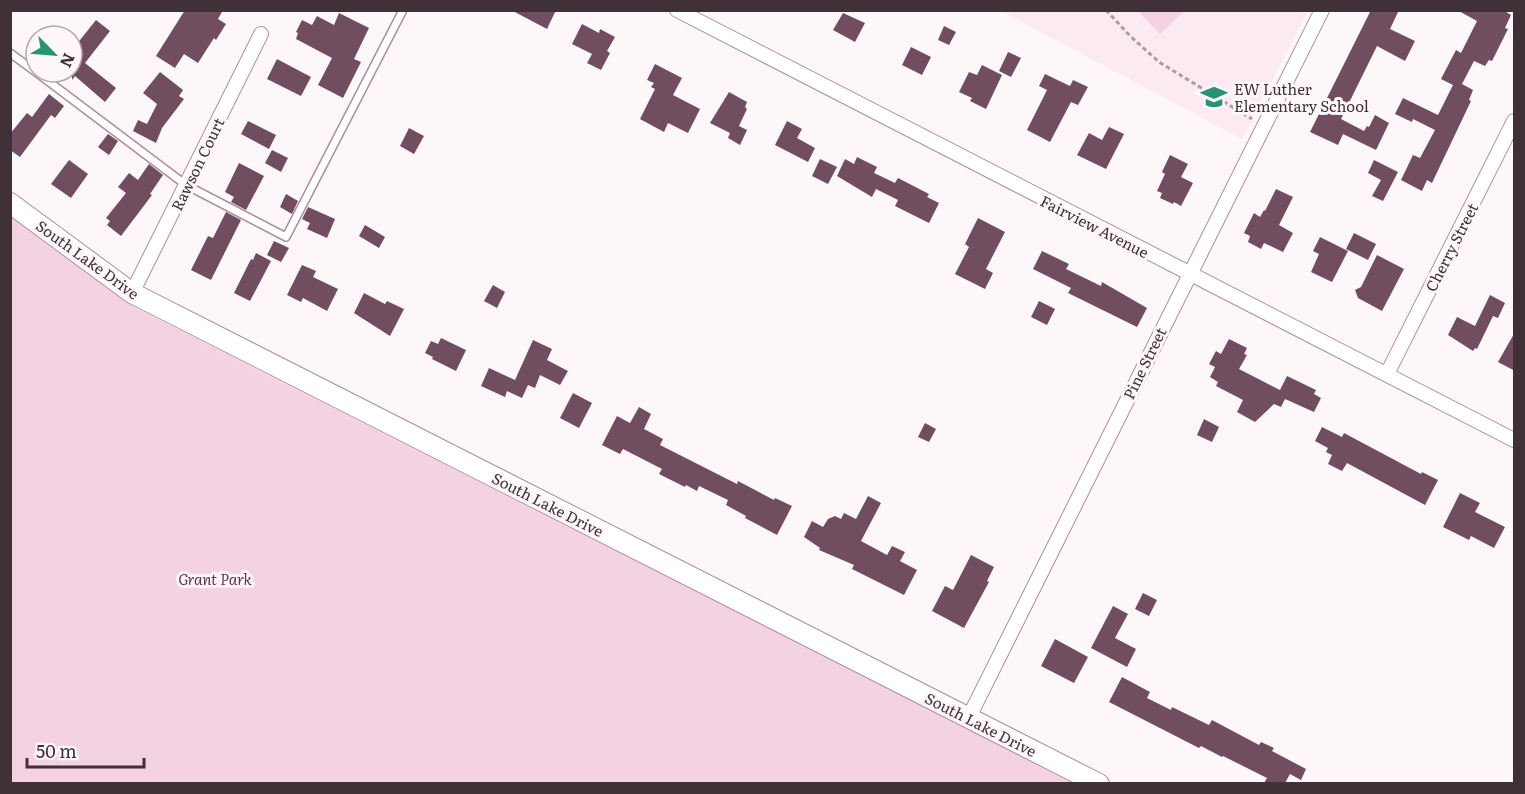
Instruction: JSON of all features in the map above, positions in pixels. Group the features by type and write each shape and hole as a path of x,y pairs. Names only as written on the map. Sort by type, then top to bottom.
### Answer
{"street":[{"name":"Fairview Avenue","path":"677,10 1515,440"},
{"name":"Pine Street","path":"969,717 1322,10"},
{"name":"Rawson Court","path":"132,294 261,34"},
{"name":"Cherry Street","path":"1387,374 1515,121"},
{"name":"South Lake Drive","path":"10,203 132,294 1099,783"}],"lane":[{"path":"52,84 186,185 286,237 403,10"},
{"path":"10,53 24,63"}],"path":[{"path":"1106,10 1159,62 1252,118"}],"shaded area":[{"name":"EW Luther Elementary School","path":"1001,11 1308,11 1242,139"}],"green space":[{"path":"1138,11 1184,11 1160,34"},
{"name":"Grant Park","path":"10,216 134,307 1073,783 11,783"}],"building":[{"path":"185,10 223,10 218,19 226,24 198,63 184,54 175,68 156,56"},
{"path":"511,10 556,10 547,29"},
{"path":"1371,10 1399,10 1390,29 1415,41 1405,61 1377,46 1341,119 1364,131 1367,126 1369,127 1375,115 1389,123 1376,150 1343,134 1338,145 1310,132"},
{"path":"1457,10 1503,10 1511,15 1505,28 1508,29 1492,61 1489,60 1485,66 1474,61 1462,84 1473,90 1469,100 1471,101 1432,183 1427,180 1422,191 1401,180 1413,155 1420,158 1435,130 1413,119 1412,122 1395,114 1403,98 1438,115 1453,85 1441,79 1456,50 1461,53 1477,21"},
{"path":"339,13 369,28 354,59 361,62 343,98 318,85 332,58 296,39 298,33 296,32 302,20 312,25 317,16 334,25"},
{"path":"843,13 865,23 855,42 833,30"},
{"path":"96,20 110,31 85,63 116,88 105,102 84,84 84,35"},
{"path":"582,24 599,33 600,29 615,37 607,51 610,53 601,70 587,63 592,54 572,44"},
{"path":"944,26 956,32 949,45 938,40"},
{"path":"911,47 931,57 922,75 902,65"},
{"path":"1008,52 1021,58 1011,77 999,71"},
{"path":"277,59 311,77 301,96 267,79"},
{"path":"655,64 682,78 673,95 700,109 688,133 668,123 664,132 640,119 655,89 651,87 654,83 647,80"},
{"path":"982,65 1002,75 986,109 970,101 972,98 959,92 969,72 977,75"},
{"path":"160,72 183,90 179,96 184,99 162,128 156,143 133,131 138,120 147,124 157,104 143,93"},
{"path":"1045,74 1070,86 1073,80 1088,87 1078,105 1071,102 1050,142 1027,130 1047,90 1039,86"},
{"path":"729,92 747,102 745,107 747,109 739,126 747,130 740,145 728,138 730,133 710,123"},
{"path":"49,94 64,106 55,118 51,115 20,157 10,150 10,134 27,113 32,117"},
{"path":"248,121 276,135 269,149 241,134"},
{"path":"787,121 802,129 797,138 815,148 808,162 775,145"},
{"path":"1109,127 1124,134 1106,169 1077,155 1089,133 1102,140"},
{"path":"409,128 424,136 414,154 400,146"},
{"path":"108,134 118,141 109,155 98,147"},
{"path":"272,150 288,158 281,172 265,163"},
{"path":"1170,155 1188,164 1181,177 1193,183 1181,206 1160,198 1162,193 1157,191"},
{"path":"857,157 877,167 874,173 895,183 898,178 929,194 927,197 939,203 929,223 895,206 898,200 876,189 872,197 837,176 845,159 854,164"},
{"path":"820,159 837,167 828,184 812,176"},
{"path":"69,160 88,174 71,198 51,184"},
{"path":"1374,160 1398,172 1383,201 1372,196 1381,180 1368,173"},
{"path":"239,163 264,176 246,210 231,202 234,197 225,192"},
{"path":"149,164 163,175 150,194 152,195 121,236 107,225 110,221 106,218 126,193 118,187 129,173 138,180"},
{"path":"1276,189 1293,197 1279,225 1293,233 1283,252 1264,243 1261,249 1248,242 1250,236 1244,233 1254,213 1260,217 1265,211"},
{"path":"286,194 298,201 292,214 280,207"},
{"path":"308,207 335,219 327,238 307,229 310,223 302,219"},
{"path":"226,212 241,220 211,280 191,270 208,236 213,238"},
{"path":"978,218 1005,232 986,269 993,273 985,289 955,274 969,247 965,244"},
{"path":"365,225 385,237 379,248 359,236"},
{"path":"1354,233 1376,244 1368,260 1346,249"},
{"path":"1320,237 1348,251 1332,282 1311,272 1319,254 1313,251"},
{"path":"274,241 289,248 281,262 267,255"},
{"path":"1042,251 1069,264 1066,269 1101,286 1102,282 1147,308 1137,327 1068,293 1071,288 1033,269"},
{"path":"256,253 271,261 250,301 234,293"},
{"path":"1377,255 1404,269 1382,311 1358,298 1355,290 1361,287"},
{"path":"302,265 316,271 313,277 338,289 327,311 303,298 301,302 287,295"},
{"path":"493,285 505,292 497,308 484,301"},
{"path":"364,293 385,304 387,301 404,309 390,336 354,313"},
{"path":"1490,295 1505,303 1498,318 1493,316 1477,349 1473,351 1448,335 1457,317 1475,326"},
{"path":"1039,301 1055,309 1047,325 1031,317"},
{"path":"1515,332 1515,371 1498,362"},
{"path":"441,338 466,350 456,371 425,353 431,341 438,344"},
{"path":"1229,339 1247,348 1244,354 1247,355 1239,369 1280,390 1287,376 1316,390 1314,394 1321,398 1314,412 1285,399 1281,407 1274,404 1255,422 1237,412 1243,400 1216,386 1218,382 1210,377 1215,367 1209,364 1216,351 1221,354"},
{"path":"533,340 552,349 547,360 568,371 560,385 540,375 535,388 528,385 522,398 507,391 505,397 481,386 489,368 515,380"},
{"path":"573,393 592,403 579,428 560,418"},
{"path":"639,407 651,414 644,429 663,439 660,445 737,484 738,481 774,500 775,498 792,506 777,535 726,505 728,500 699,486 697,491 686,485 685,487 659,474 662,469 623,449 620,454 602,445 617,416 630,423"},
{"path":"1204,419 1219,427 1212,442 1197,435"},
{"path":"925,423 936,429 929,442 918,437"},
{"path":"1322,427 1342,437 1344,433 1421,474 1422,472 1438,480 1425,505 1347,463 1342,471 1328,464 1332,455 1326,452 1328,448 1315,441"},
{"path":"1460,493 1480,503 1475,512 1505,527 1494,548 1471,536 1469,540 1443,527"},
{"path":"868,496 881,503 861,541 887,555 892,546 905,552 900,561 917,570 904,595 852,569 854,565 819,550 820,548 804,537 812,521 823,527 828,519 835,516 841,519 844,513 856,519"},
{"path":"971,555 994,567 987,581 989,582 964,628 932,611 945,586 953,590"},
{"path":"1143,593 1157,600 1149,616 1135,609"},
{"path":"1113,606 1128,614 1115,638 1136,649 1127,667 1091,648"},
{"path":"1055,639 1088,657 1074,683 1041,666"},
{"path":"1122,677 1150,692 1147,698 1171,710 1172,707 1209,725 1212,720 1259,745 1261,742 1274,748 1272,751 1306,769 1301,780 1290,774 1285,783 1264,783 1267,778 1201,746 1199,748 1109,702"}],"place":[{"name":"EW Luther Elementary School","path":"1214,97"}]}
